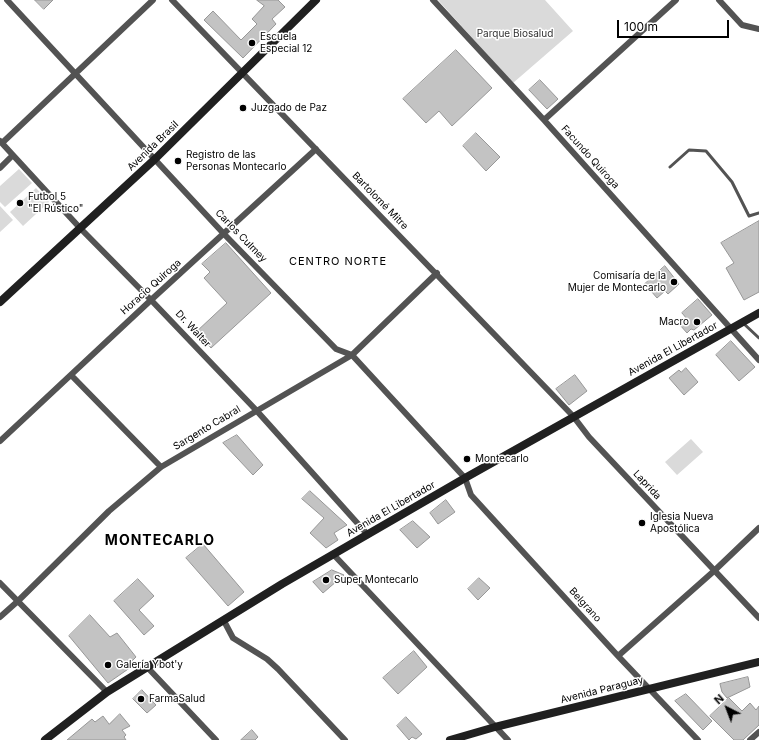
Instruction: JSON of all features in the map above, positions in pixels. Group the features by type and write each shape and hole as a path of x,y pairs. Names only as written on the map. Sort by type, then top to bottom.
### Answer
{"main road":[{"name":"Avenida Brasil","path":"0,302 155,159 316,0"},
{"name":"Avenida El Libertador","path":"45,740 107,692 333,554 573,416 759,313"},
{"name":"Avenida Paraguay","path":"450,740 496,727 759,662"}],"street":[{"name":"Carlos Culmey","path":"7,0 224,234 336,349 352,355 465,478"},
{"path":"1,142 153,0"},
{"name":"Bartolomé Mitre","path":"172,0 437,273 573,416"},
{"name":"Facundo Quiroga","path":"433,0 544,120 759,360"},
{"path":"544,120 676,0"},
{"path":"719,0 742,25 759,29"},
{"name":"Dr. Walter","path":"1,142 80,228 256,410 368,535"},
{"name":"Horacio Quiroga","path":"0,441 151,300 316,150"},
{"path":"0,168 14,155"},
{"name":"Sargento Cabral","path":"0,617 109,511 161,467 352,355 437,273"},
{"path":"71,375 161,467"},
{"name":"Laprida","path":"573,416 589,437 759,618"},
{"name":"Belgrano","path":"465,478 472,495 618,656 698,740"},
{"path":"618,656 714,571 759,528"},
{"path":"333,554 508,740"},
{"path":"0,582 107,692"},
{"path":"224,621 233,638 267,659 278,669 345,740"},
{"path":"148,668 216,740"},
{"path":"750,740 759,732"}],"lane":[{"path":"670,167 689,150 706,151 732,182 749,216 759,213"},
{"path":"741,322 759,338"}],"green space":[{"name":"Parque Biosalud","path":"438,0 545,0 573,31 513,83"},
{"path":"19,169 32,183 5,207 0,202 0,186"},
{"path":"36,188 49,202 23,226 10,212"},
{"path":"0,206 13,220 0,232"},
{"path":"691,439 703,452 677,475 665,462"}],"building":[{"path":"35,0 53,0 44,9"},
{"path":"257,0 278,0 285,7 272,19 276,24 243,58 204,20 213,11 241,40 257,24 252,19 264,6"},
{"path":"456,50 492,88 452,126 439,111 426,123 403,99"},
{"path":"540,80 558,99 547,109 529,90"},
{"path":"476,133 500,157 486,171 463,146"},
{"path":"759,221 759,292 744,300 726,268 734,263 721,243"},
{"path":"226,243 271,293 211,348 196,332 227,303 204,278 210,272 202,264"},
{"path":"665,266 679,284 668,294 665,291 657,298 645,284"},
{"path":"698,299 712,315 694,330 691,329 687,333 680,325 687,319 682,313"},
{"path":"731,341 755,367 739,381 716,355"},
{"path":"686,368 698,382 684,395 669,378 679,370 681,372"},
{"path":"575,375 587,391 569,405 556,389"},
{"path":"237,435 263,465 253,475 223,443"},
{"path":"310,491 347,525 334,533 338,540 326,548 310,533 324,518 302,499"},
{"path":"446,500 455,512 438,524 430,513"},
{"path":"413,521 430,537 417,548 400,530"},
{"path":"203,544 244,592 228,606 186,558"},
{"path":"332,570 344,575 323,593 313,582"},
{"path":"479,578 490,588 478,600 468,589"},
{"path":"138,579 154,596 139,610 154,626 144,635 114,601"},
{"path":"90,615 110,637 117,633 136,657 131,662 134,665 108,683 69,636"},
{"path":"414,651 427,667 398,694 383,678"},
{"path":"748,677 750,687 727,698 722,692 720,684"},
{"path":"142,690 156,705 147,713 133,699"},
{"path":"686,694 712,721 703,730 675,701"},
{"path":"729,698 742,711 750,703 756,710 759,706 759,725 743,740 734,740 710,716"},
{"path":"120,714 130,726 122,730 126,735 124,737 126,740 67,740 92,719 95,722 103,716 109,724"},
{"path":"406,717 422,734 416,739 412,737 409,740 397,726"},
{"path":"252,730 258,737 255,740 241,740"}],"place":[{"name":"Escuela Especial 12","path":"252,43"},
{"name":"Juzgado de Paz","path":"243,108"},
{"name":"Registro de las Personas Montecarlo","path":"178,161"},
{"name":"Futbol 5 \"El Rústico\"","path":"20,203"},
{"name":"Comisaría de la Mujer de Montecarlo","path":"674,282"},
{"name":"Macro","path":"697,322"},
{"name":"Montecarlo","path":"467,459"},
{"name":"Iglesia Nueva Apostólica","path":"642,523"},
{"name":"Super Montecarlo","path":"326,580"},
{"name":"Galería Ybot'y","path":"108,665"},
{"name":"FarmaSalud","path":"141,699"}],"district":[{"name":"CENTRO NORTE","path":"338,262"},
{"name":"MONTECARLO","path":"160,541"}]}
